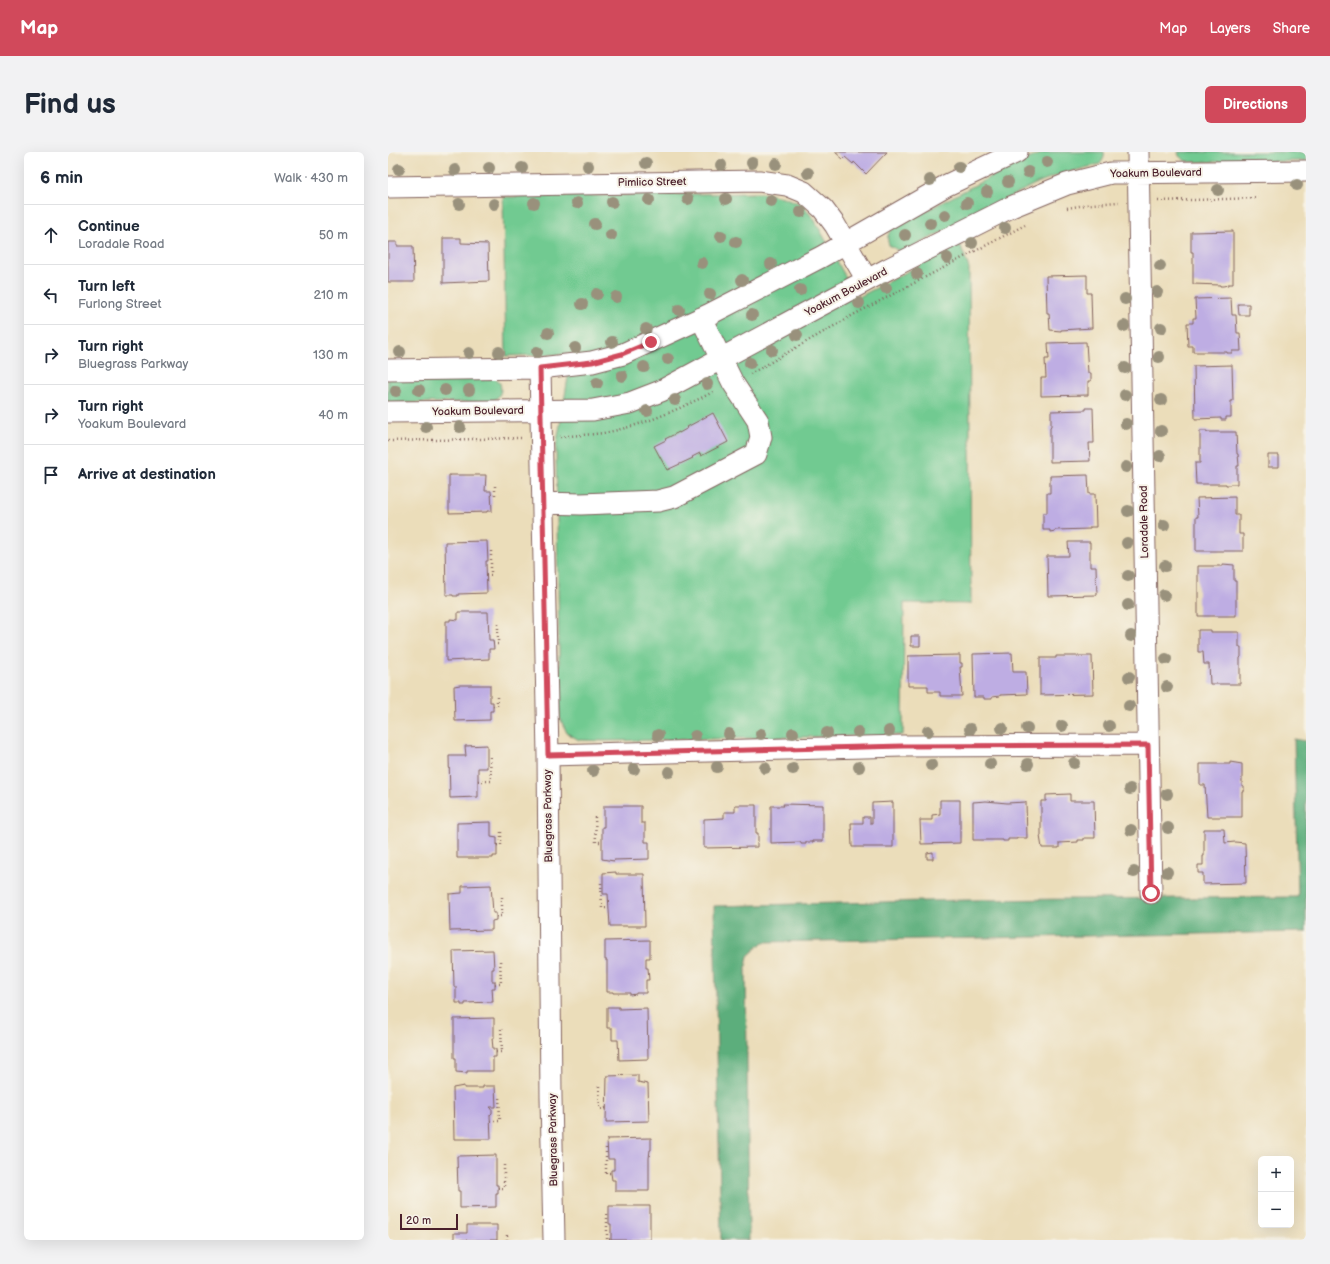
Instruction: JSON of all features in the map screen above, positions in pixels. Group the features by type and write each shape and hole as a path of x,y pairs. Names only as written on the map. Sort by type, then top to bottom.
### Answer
{"street":[{"path":"388,370 540,368 592,362 622,354 701,318 846,244 947,185 1017,152"},
{"name":"Yoakum Boulevard","path":"388,412 593,410 630,402 661,391 868,280 1011,207 1060,187 1111,173 1138,162 1227,172 1306,170"},
{"name":"Loradale Road","path":"1138,162 1151,893"},
{"name":"Pimlico Street","path":"388,187 759,181 787,185 804,192 823,209 835,225 868,280"},
{"path":"543,503 581,504 658,501 674,497 756,454 761,437 758,421 733,382 701,318"},
{"name":"Bluegrass Parkway","path":"540,368 548,755 551,1097 554,1240"},
{"path":"548,755 903,746 1148,745"}],"path":[{"path":"1152,201 1258,198"},
{"path":"1063,209 1092,204 1125,202"},
{"path":"748,375 855,314 1030,222"},
{"path":"388,441 525,438"},
{"path":"492,495 495,495 495,483"},
{"path":"486,575 491,575 491,550"},
{"path":"493,644 498,644 498,621"},
{"path":"493,706 497,706 497,694"},
{"path":"478,781 490,781 490,756"},
{"path":"595,817 596,842 602,842"},
{"path":"497,845 501,845 501,831"},
{"path":"601,883 602,908 610,908"},
{"path":"496,916 502,916 502,894"},
{"path":"495,984 501,984 500,958"},
{"path":"496,1052 502,1052 501,1027"},
{"path":"599,1086 600,1108 606,1108"},
{"path":"490,1121 500,1121 500,1095"},
{"path":"606,1148 606,1173 611,1173"},
{"path":"498,1188 504,1188 504,1163"},
{"path":"607,1214 607,1240 611,1239"},
{"path":"507,1235 507,1240"}],"green space":[{"path":"1046,152 1104,152 1104,155 1100,164 1058,175 1037,183 907,250 899,251 889,245 888,235 895,227 1015,164"},
{"path":"1178,152 1306,152 1306,161 1187,162 1179,156"},
{"path":"761,193 783,197 801,204 814,219 857,298 960,244 969,268 971,604 904,603 903,735 605,741 579,740 567,733 560,718 556,448 572,354 506,356 503,197"},
{"path":"388,377 495,378 499,381 501,390 499,396 491,402 388,403"},
{"path":"1294,739 1306,741 1306,932 763,942 748,956 746,967 749,1240 721,1240 714,906 966,900 1298,897"}],"building":[{"path":"835,152 887,152 866,174 854,162 853,164 845,157 843,159"},
{"path":"1233,231 1233,284 1220,286 1193,284 1193,252 1191,252 1191,232"},
{"path":"443,238 461,238 461,243 488,244 489,281 443,283"},
{"path":"388,242 397,242 397,246 413,246 414,282 388,282"},
{"path":"1087,275 1087,293 1091,293 1092,328 1061,331 1050,330 1049,313 1047,313 1046,276"},
{"path":"1231,298 1232,315 1236,315 1237,333 1240,333 1241,351 1232,351 1232,353 1193,352 1193,346 1188,346 1187,323 1193,323 1193,318 1196,318 1195,299"},
{"path":"1238,304 1249,304 1249,315 1239,315"},
{"path":"1086,342 1088,373 1091,373 1091,381 1088,381 1088,395 1041,396 1041,378 1046,378 1045,359 1049,359 1048,343"},
{"path":"1232,365 1233,401 1231,401 1231,417 1226,417 1226,420 1221,420 1221,418 1195,419 1194,366"},
{"path":"1086,408 1093,408 1094,443 1089,443 1090,461 1050,462 1051,411 1086,410"},
{"path":"713,413 728,442 701,456 700,453 692,457 693,458 667,470 654,446"},
{"path":"1200,431 1236,432 1239,466 1237,466 1237,484 1196,484 1195,463 1200,463"},
{"path":"1268,455 1279,455 1279,467 1268,467"},
{"path":"449,475 486,475 485,491 491,491 492,511 449,513"},
{"path":"1088,475 1089,494 1095,494 1096,527 1090,527 1090,529 1055,530 1050,532 1050,530 1043,530 1043,513 1047,513 1047,493 1050,493 1050,476"},
{"path":"1235,497 1235,515 1239,515 1239,534 1243,534 1243,551 1196,551 1196,517 1198,517 1197,498"},
{"path":"487,541 487,593 458,594 458,596 446,595 445,542"},
{"path":"1068,542 1090,542 1090,567 1096,567 1097,595 1048,596 1047,556 1069,556"},
{"path":"1223,564 1234,565 1234,581 1236,581 1236,616 1198,616 1198,566 1223,566"},
{"path":"458,612 488,612 489,640 493,640 494,649 489,649 489,659 446,661 446,621 450,621 450,619 458,620"},
{"path":"1198,630 1211,630 1211,632 1239,632 1239,647 1241,647 1240,684 1210,684 1209,664 1204,664 1203,652 1198,652"},
{"path":"911,636 920,636 920,646 911,646"},
{"path":"1012,653 1013,672 1026,672 1027,694 1000,695 992,697 992,699 974,697 973,654"},
{"path":"960,655 960,663 962,663 962,667 960,667 962,696 940,696 940,692 928,692 928,686 908,686 908,656"},
{"path":"1056,656 1092,656 1093,694 1040,695 1040,658 1056,658"},
{"path":"490,685 490,702 493,702 493,711 490,711 490,720 455,721 454,686"},
{"path":"487,745 487,768 478,768 478,797 450,798 449,756 466,756 465,746"},
{"path":"1230,762 1242,764 1242,786 1244,786 1244,791 1242,791 1242,817 1207,817 1205,785 1200,785 1200,764 1230,764"},
{"path":"1070,794 1070,801 1094,801 1095,838 1084,838 1084,840 1078,840 1078,842 1059,843 1059,848 1042,848 1040,836 1041,801 1046,801 1046,795"},
{"path":"940,800 960,800 960,843 921,844 920,820 932,820 932,815 940,814"},
{"path":"986,801 1007,803 1026,802 1027,838 1008,839 1008,841 973,840 973,802"},
{"path":"893,802 893,847 852,847 851,823 863,823 863,817 870,817 870,823 872,823 872,803"},
{"path":"783,804 823,805 823,841 806,842 806,844 801,844 801,842 771,843 771,806 784,806"},
{"path":"735,805 756,805 756,833 758,833 757,847 704,848 704,819 724,818 724,812 735,812"},
{"path":"604,806 641,806 641,823 645,823 645,842 649,842 649,859 614,861 602,859 602,827 604,827"},
{"path":"491,822 491,837 497,838 497,856 493,856 493,858 457,858 457,823"},
{"path":"1204,829 1224,829 1225,843 1245,843 1246,883 1203,884 1203,873 1198,873 1198,865 1203,865"},
{"path":"933,852 933,859 927,859 927,853"},
{"path":"616,872 616,874 644,874 645,926 610,926 608,894 603,894 603,873"},
{"path":"491,885 493,913 496,913 496,920 492,921 492,930 450,931 449,894 462,893 462,886"},
{"path":"650,940 650,958 646,958 646,968 648,968 649,980 646,980 646,993 636,993 630,995 630,993 607,992 607,960 605,960 605,941"},
{"path":"493,950 494,969 492,969 492,981 495,981 495,988 492,988 493,1002 465,1003 465,1005 456,1003 453,951"},
{"path":"607,1007 619,1007 619,1009 647,1008 648,1059 619,1060 618,1040 612,1040 612,1028 607,1028"},
{"path":"494,1018 494,1038 492,1038 493,1049 496,1049 496,1057 493,1057 493,1071 467,1071 467,1073 456,1072 456,1058 454,1058 454,1019"},
{"path":"638,1075 638,1082 648,1084 649,1121 606,1122 607,1076"},
{"path":"464,1086 464,1088 483,1088 483,1086 495,1086 496,1107 490,1107 492,1109 492,1113 490,1115 491,1139 454,1139 453,1088"},
{"path":"651,1138 649,1158 649,1191 615,1191 615,1180 612,1180 611,1173 611,1170 614,1170 614,1159 608,1159 607,1139"},
{"path":"496,1155 496,1185 498,1185 498,1193 496,1193 496,1207 460,1208 457,1156"},
{"path":"609,1206 650,1206 650,1240 611,1240"},
{"path":"467,1225 497,1225 497,1240 454,1240 454,1233 467,1233"}],"route":[{"path":"651,342 622,354 592,362 540,368 548,755 903,746 1148,745 1151,893"}]}
